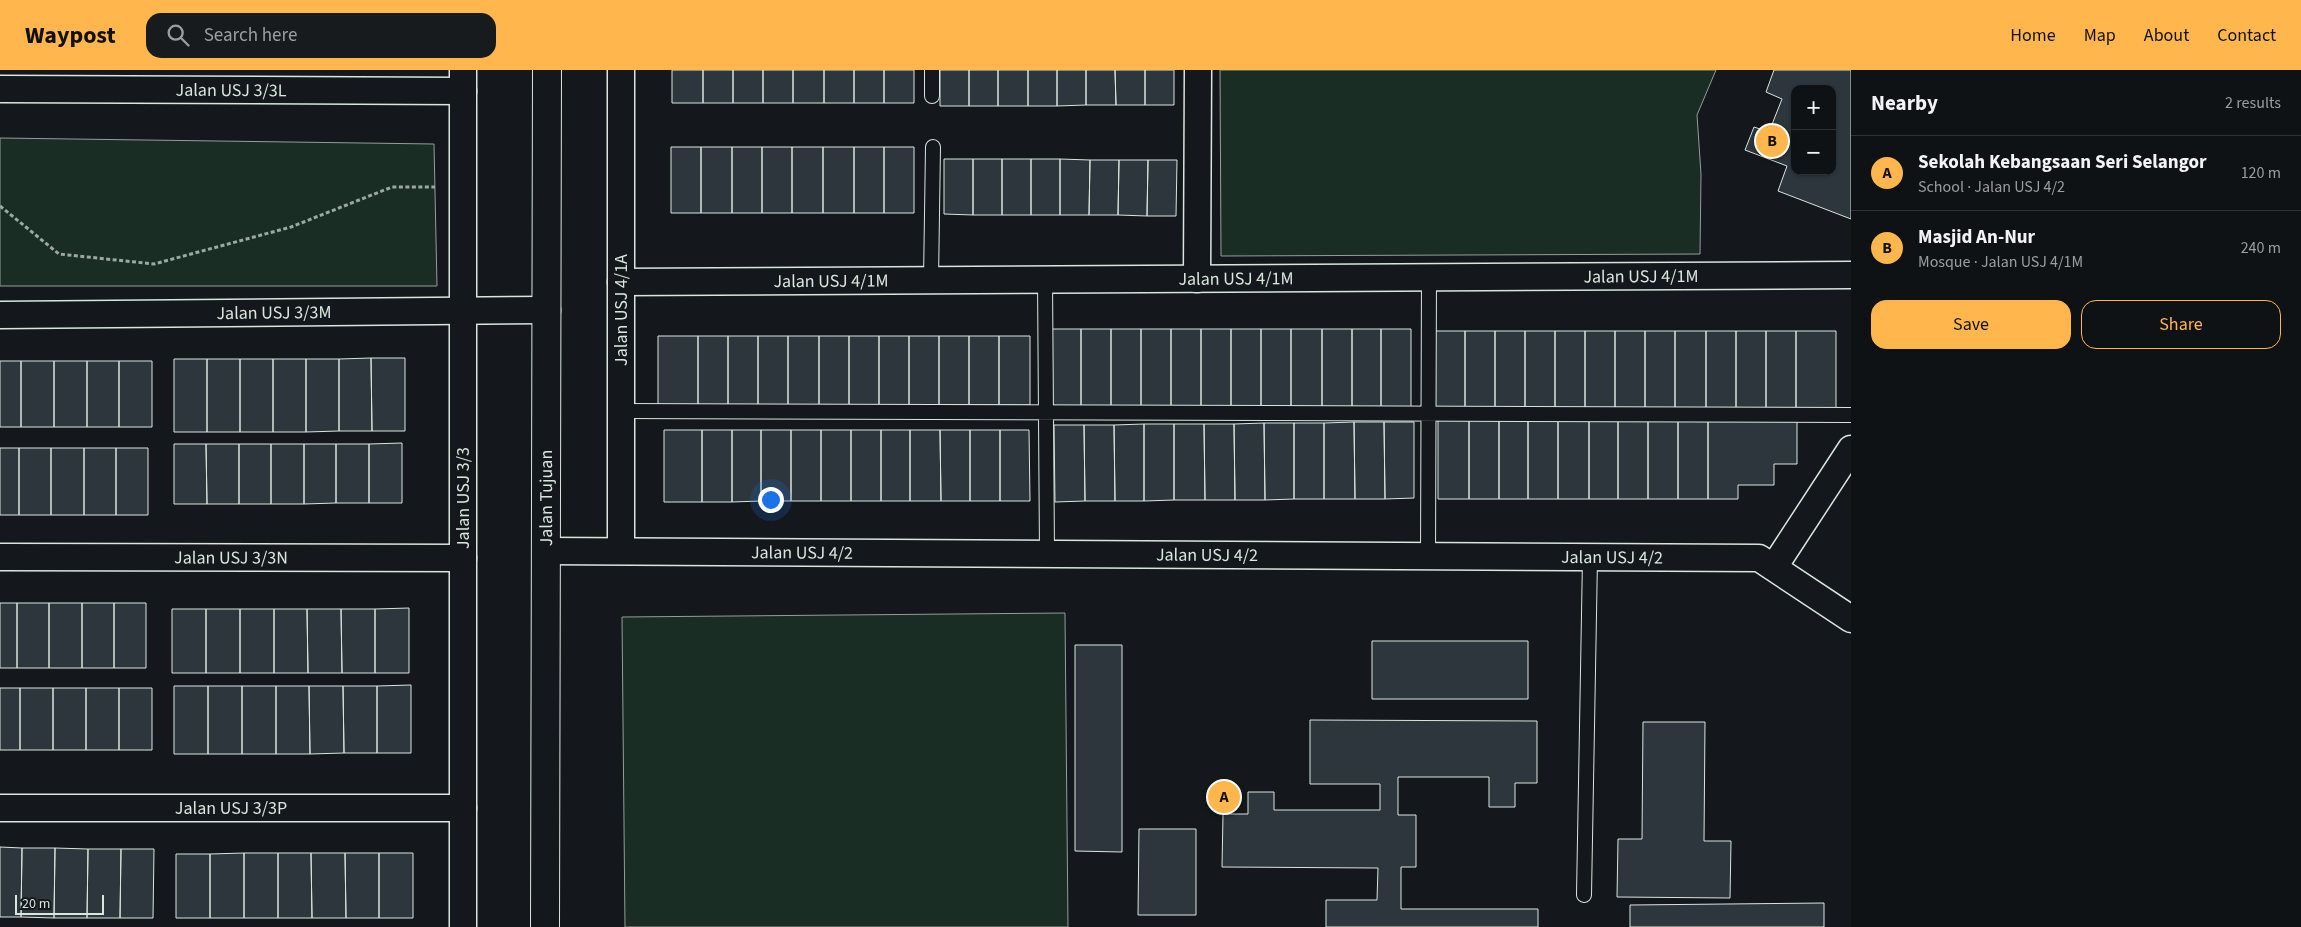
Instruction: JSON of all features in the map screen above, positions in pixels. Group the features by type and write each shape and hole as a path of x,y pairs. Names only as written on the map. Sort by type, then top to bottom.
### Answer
{"street":[{"name":"Jalan Tujuan","path":"545,927 547,70"},
{"name":"Jalan USJ 4/1A","path":"621,70 621,550"},
{"path":"1197,279 1198,70"},
{"name":"Jalan USJ 3/3L","path":"0,89 463,80"},
{"name":"Jalan USJ 3/3","path":"463,80 463,927"},
{"name":"Jalan USJ 4/1M","path":"621,282 1851,275"},
{"name":"Jalan USJ 3/3M","path":"0,316 547,310"},
{"path":"1774,567 1851,449"},
{"name":"Jalan USJ 4/2","path":"546,551 1759,558 1851,619"},
{"name":"Jalan USJ 3/3N","path":"0,557 463,558"},
{"name":"Jalan USJ 3/3P","path":"0,808 463,808"}],"lane":[{"path":"932,70 932,96"},
{"path":"931,280 933,147"},
{"path":"1428,557 1429,277"},
{"path":"1045,280 1047,554"},
{"path":"621,411 1851,415"},
{"path":"1584,895 1590,558"}],"path":[{"path":"0,206 58,254 154,264 292,227 392,187 463,186"}],"green space":[{"path":"1220,70 1716,70 1697,115 1701,174 1700,254 1221,256"},
{"path":"0,138 434,144 437,286 0,286"},
{"path":"1065,613 1068,927 625,927 622,617"}],"building":[{"path":"672,70 703,70 703,103 672,103"},
{"path":"703,70 733,70 733,103 703,103"},
{"path":"733,70 763,70 763,103 733,103"},
{"path":"763,70 793,70 793,103 763,103"},
{"path":"793,70 824,70 824,103 793,103"},
{"path":"824,70 854,70 854,103 824,103"},
{"path":"854,70 884,70 884,103 854,103"},
{"path":"884,70 914,70 914,103 884,103"},
{"path":"940,70 969,70 969,106 940,106"},
{"path":"969,70 998,70 998,106 969,106"},
{"path":"998,70 1028,70 1028,106 998,106"},
{"path":"1028,70 1057,70 1057,106 1028,106"},
{"path":"1057,70 1086,70 1086,105 1057,106"},
{"path":"1086,70 1115,70 1116,105 1086,105"},
{"path":"1115,70 1145,70 1145,105 1116,105"},
{"path":"1145,70 1174,70 1174,105 1145,105"},
{"path":"1774,70 1851,70 1851,219 1778,191 1787,166 1745,150 1754,127 1769,132 1782,99 1766,92"},
{"path":"671,147 701,147 701,213 671,213"},
{"path":"701,147 732,147 732,213 701,213"},
{"path":"732,147 762,147 762,213 732,213"},
{"path":"762,147 792,147 792,213 762,213"},
{"path":"792,147 823,147 823,213 792,213"},
{"path":"823,147 854,147 854,213 823,213"},
{"path":"854,147 884,147 884,213 854,213"},
{"path":"884,147 914,147 914,213 884,213"},
{"path":"944,159 973,159 973,215 944,214"},
{"path":"973,159 1002,159 1002,215 973,215"},
{"path":"1002,159 1031,159 1031,215 1002,215"},
{"path":"1031,159 1060,159 1060,215 1031,215"},
{"path":"1060,159 1090,160 1089,215 1060,215"},
{"path":"1090,160 1119,160 1118,215 1089,215"},
{"path":"1119,160 1148,160 1147,216 1118,215"},
{"path":"1148,160 1177,160 1176,216 1147,216"},
{"path":"1051,329 1081,329 1081,409 1051,409"},
{"path":"1081,329 1111,329 1111,409 1081,409"},
{"path":"1111,329 1141,329 1141,409 1111,409"},
{"path":"1141,329 1171,329 1171,409 1141,409"},
{"path":"1171,329 1201,329 1201,409 1171,409"},
{"path":"1201,329 1231,329 1231,409 1201,409"},
{"path":"1231,329 1261,329 1261,409 1231,409"},
{"path":"1261,329 1291,329 1291,409 1261,409"},
{"path":"1291,329 1322,329 1322,409 1291,409"},
{"path":"1322,329 1352,329 1352,409 1322,409"},
{"path":"1352,329 1381,329 1381,409 1352,409"},
{"path":"1381,329 1411,329 1411,409 1381,409"},
{"path":"1435,331 1465,331 1465,409 1435,409"},
{"path":"1465,331 1495,331 1495,409 1465,409"},
{"path":"1495,331 1525,331 1525,409 1495,409"},
{"path":"1525,331 1555,331 1555,409 1525,409"},
{"path":"1555,331 1585,331 1585,409 1555,409"},
{"path":"1585,331 1615,331 1615,409 1585,409"},
{"path":"1615,331 1645,331 1645,409 1615,409"},
{"path":"1645,331 1675,331 1675,409 1645,409"},
{"path":"1675,331 1706,331 1706,409 1675,409"},
{"path":"1706,331 1736,331 1736,409 1706,409"},
{"path":"1736,331 1766,331 1766,409 1736,409"},
{"path":"1766,331 1796,331 1796,409 1766,409"},
{"path":"1796,331 1836,331 1836,409 1796,409"},
{"path":"658,336 698,336 698,405 658,405"},
{"path":"698,336 728,336 728,405 698,405"},
{"path":"728,336 758,336 758,405 728,405"},
{"path":"758,336 788,336 788,405 758,405"},
{"path":"788,336 819,336 819,405 788,405"},
{"path":"819,336 849,336 849,405 819,405"},
{"path":"849,336 879,336 879,405 849,405"},
{"path":"879,336 909,336 909,405 879,405"},
{"path":"909,336 939,336 939,405 909,405"},
{"path":"939,336 969,336 969,405 939,405"},
{"path":"969,336 999,336 999,405 969,405"},
{"path":"999,336 1030,336 1030,405 999,405"},
{"path":"371,358 405,358 405,431 372,431"},
{"path":"371,358 372,431 339,431 339,359"},
{"path":"174,359 207,359 207,432 174,432"},
{"path":"207,359 240,359 240,432 207,432"},
{"path":"240,359 273,359 273,432 240,432"},
{"path":"273,359 306,359 306,432 273,432"},
{"path":"306,359 339,359 339,431 306,432"},
{"path":"0,361 21,361 21,427 0,427"},
{"path":"21,361 54,361 54,427 21,427"},
{"path":"54,361 87,361 87,427 54,427"},
{"path":"87,361 119,361 119,427 87,427"},
{"path":"119,361 152,361 152,427 119,427"},
{"path":"1438,420 1469,420 1469,499 1438,499"},
{"path":"1469,420 1499,420 1499,499 1469,499"},
{"path":"1499,420 1528,420 1528,499 1499,499"},
{"path":"1528,420 1558,420 1558,499 1528,499"},
{"path":"1558,420 1589,420 1589,499 1558,499"},
{"path":"1589,420 1618,420 1618,499 1589,499"},
{"path":"1618,420 1648,420 1648,499 1618,499"},
{"path":"1648,420 1678,420 1678,499 1648,499"},
{"path":"1678,420 1708,420 1708,499 1678,499"},
{"path":"1708,420 1797,420 1797,464 1774,464 1774,485 1738,485 1738,499 1708,499"},
{"path":"1354,422 1384,422 1385,499 1355,499"},
{"path":"1354,422 1355,499 1324,499 1324,423"},
{"path":"1384,422 1414,422 1414,498 1385,499"},
{"path":"1264,423 1294,423 1294,499 1265,500"},
{"path":"1264,423 1265,500 1235,500 1234,424"},
{"path":"1294,423 1324,423 1324,499 1294,499"},
{"path":"1144,424 1174,424 1174,500 1144,501"},
{"path":"1144,424 1144,501 1115,501 1114,425"},
{"path":"1174,424 1204,424 1205,500 1174,500"},
{"path":"1204,424 1234,424 1235,500 1205,500"},
{"path":"1054,425 1084,425 1085,501 1055,502"},
{"path":"1084,425 1114,425 1115,501 1085,501"},
{"path":"664,430 702,430 702,502 664,502"},
{"path":"702,430 732,430 732,502 702,502"},
{"path":"732,430 761,430 761,501 732,502"},
{"path":"761,430 791,430 791,501 761,501"},
{"path":"791,430 821,430 821,501 791,501"},
{"path":"821,430 851,430 851,501 821,501"},
{"path":"851,430 881,430 881,501 851,501"},
{"path":"881,430 910,430 910,501 881,501"},
{"path":"910,430 940,430 941,501 910,501"},
{"path":"940,430 970,430 970,501 941,501"},
{"path":"970,430 1000,430 1000,501 970,501"},
{"path":"1000,430 1029,430 1030,501 1000,501"},
{"path":"402,443 402,503 369,503 369,444"},
{"path":"174,444 206,444 207,504 174,504"},
{"path":"206,444 239,444 239,504 207,504"},
{"path":"239,444 271,444 271,504 239,504"},
{"path":"271,444 304,444 304,504 271,504"},
{"path":"304,444 336,444 336,503 304,504"},
{"path":"336,444 369,444 369,503 336,503"},
{"path":"0,448 19,448 19,515 0,515"},
{"path":"19,448 51,448 51,515 19,515"},
{"path":"51,448 84,448 84,515 51,515"},
{"path":"84,448 116,448 116,515 84,515"},
{"path":"116,448 148,448 148,515 116,515"},
{"path":"0,603 17,603 17,668 0,668"},
{"path":"17,603 49,603 49,668 17,668"},
{"path":"49,603 82,603 82,668 49,668"},
{"path":"82,603 114,603 114,668 82,668"},
{"path":"114,603 146,603 146,668 114,668"},
{"path":"409,608 409,673 375,673 375,609"},
{"path":"172,609 206,609 206,673 172,673"},
{"path":"206,609 240,609 240,673 206,673"},
{"path":"240,609 274,609 274,673 240,673"},
{"path":"274,609 307,609 308,673 274,673"},
{"path":"307,609 341,609 342,673 308,673"},
{"path":"341,609 375,609 375,673 342,673"},
{"path":"1372,641 1528,641 1528,699 1372,699"},
{"path":"1075,645 1122,645 1122,852 1075,851"},
{"path":"411,685 411,753 377,753 377,686"},
{"path":"174,686 208,686 208,754 174,754"},
{"path":"208,686 242,686 242,754 208,754"},
{"path":"242,686 276,686 276,754 242,754"},
{"path":"276,686 309,686 310,754 276,754"},
{"path":"309,686 343,686 344,753 310,754"},
{"path":"343,686 377,686 377,753 344,753"},
{"path":"0,688 20,688 20,750 0,750"},
{"path":"20,688 53,688 53,750 20,750"},
{"path":"53,688 86,688 86,750 53,750"},
{"path":"86,688 119,688 119,750 86,750"},
{"path":"119,688 152,688 152,750 119,750"},
{"path":"1310,720 1537,721 1537,783 1515,783 1515,807 1489,807 1489,777 1398,777 1398,815 1416,815 1416,867 1401,867 1401,909 1538,909 1538,927 1326,927 1326,900 1377,900 1378,868 1222,867 1223,814 1248,814 1248,792 1274,792 1274,810 1380,810 1380,784 1310,784"},
{"path":"1643,722 1705,722 1704,841 1731,841 1730,898 1617,897 1618,839 1642,839"},
{"path":"1139,829 1196,829 1196,915 1138,915"},
{"path":"0,847 22,848 21,917 0,917"},
{"path":"22,848 55,848 54,918 21,917"},
{"path":"55,848 88,849 87,918 54,918"},
{"path":"88,849 121,849 120,918 87,918"},
{"path":"121,849 154,849 153,918 120,918"},
{"path":"244,853 244,918 210,918 210,854"},
{"path":"244,853 278,853 278,918 244,918"},
{"path":"278,853 311,853 312,918 278,918"},
{"path":"311,853 345,853 346,918 312,918"},
{"path":"345,853 379,853 379,918 346,918"},
{"path":"379,853 413,853 413,918 379,918"},
{"path":"176,854 210,854 210,918 176,918"},
{"path":"1824,903 1824,927 1630,927 1630,905"}],"place":[{"name":"Masjid An-Nur","path":"1772,141"},
{"name":"Sekolah Kebangsaan Seri Selangor","path":"1224,797"}]}
